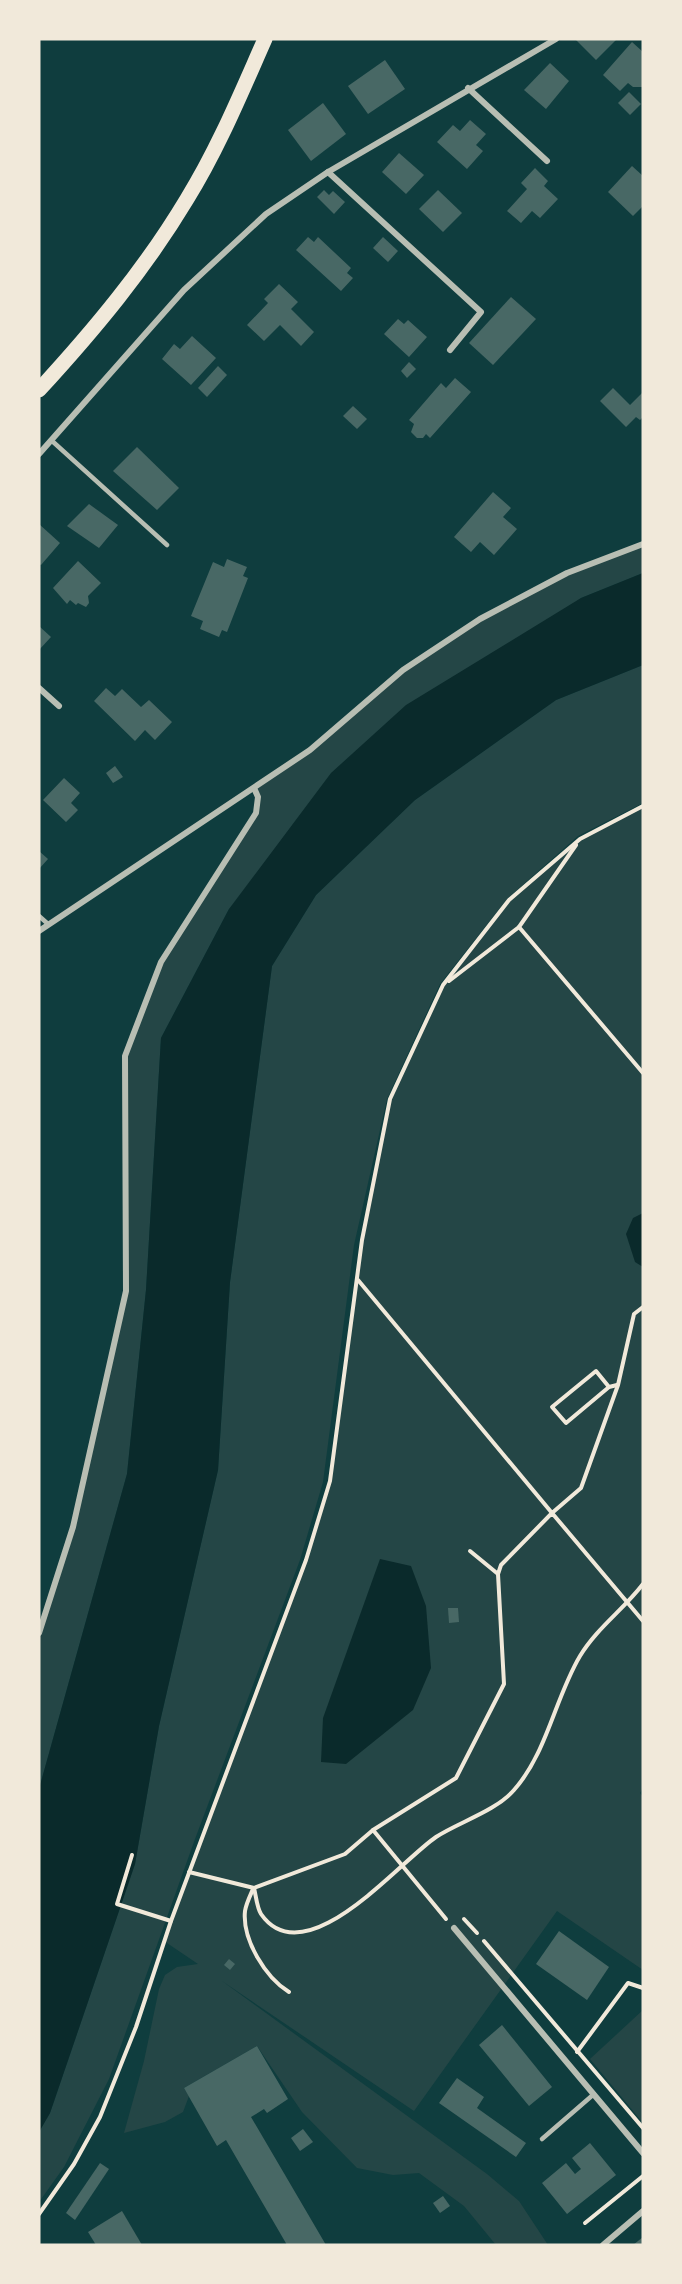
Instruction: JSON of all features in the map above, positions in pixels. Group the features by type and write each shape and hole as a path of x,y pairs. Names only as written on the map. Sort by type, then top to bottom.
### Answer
{"main road":[{"path":"39,390 90,336 141,270 188,198 229,119 265,39"}],"street":[{"path":"39,454 184,290 266,214 328,172 468,88 556,39"},
{"path":"468,88 547,161"},
{"path":"328,172 481,312 450,350"},
{"path":"39,931 310,750 403,670 480,619 567,573 643,544"},
{"path":"39,688 59,706"},
{"path":"39,1633 73,1527 126,1291 125,1056 161,962 256,813 258,797 254,788"},
{"path":"454,1928 643,2153"},
{"path":"603,2245 643,2211"}],"lane":[{"path":"51,440 167,545"},
{"path":"39,916 48,924"},
{"path":"542,2139 594,2094"}],"path":[{"path":"39,2214 74,2164 100,2117 136,2027 171,1921 306,1560 330,1481 362,1240 390,1099 443,985 509,900 580,839 643,806"},
{"path":"443,985 519,927 580,839"},
{"path":"519,927 643,1073"},
{"path":"358,1280 643,1621"},
{"path":"189,1872 254,1888 345,1854 373,1830 456,1778 504,1684 498,1574 501,1565 580,1488 618,1385 634,1314 643,1307"},
{"path":"609,1387 596,1371 552,1407 566,1423 609,1387 618,1385"},
{"path":"470,1551 498,1574"},
{"path":"254,1888 260,1913 272,1926 290,1934 310,1931 332,1921 403,1867 435,1837 513,1792 529,1770 579,1658 596,1633 628,1603 643,1584"},
{"path":"373,1830 446,1919"},
{"path":"132,1856 117,1904 171,1921"},
{"path":"254,1888 245,1911 248,1935 266,1970 280,1986 290,1992"},
{"path":"568,2063 628,1983 643,1988"},
{"path":"585,2223 643,2176"}],"shaded area":[{"path":"643,544 643,573 581,598 229,909 161,1038 146,1290 127,1474 39,1789 39,1633 73,1527 126,1291 125,1056 161,962 248,830 258,797 254,788 310,750 403,670 480,619 567,573"},
{"path":"643,573 643,665 556,700 415,800 316,895 272,966 230,1282 218,1470 159,1726 135,1864 50,2113 39,2132 39,1789 127,1474 146,1290 161,1038 229,909 331,773 406,705 581,598"},
{"path":"643,665 643,803 578,836 507,899 440,984 387,1099 354,1245 323,1482 300,1560 195,1839 109,2079 64,2167 39,2202 39,2132 50,2113 135,1864 159,1726 218,1470 230,1282 272,966 316,895 415,800 556,700"},
{"path":"643,806 643,1788 640,1793 643,1797 643,1970 557,1911 414,2111 222,1981 487,2174 519,2201 548,2245 496,2245 464,2206 419,2173 393,2175 357,2168 302,2112 257,2046 184,2088 189,2096 183,2112 165,2122 124,2133 144,2061 159,1989 165,1975 177,1967 198,1964 164,1941 306,1560 330,1481 362,1240 390,1099 443,985 509,900 580,839"},
{"path":"643,1213 643,1267 635,1262 626,1234 633,1218"},
{"path":"380,1559 411,1566 426,1606 431,1668 413,1710 346,1764 321,1762 323,1718"},
{"path":"643,2010 643,2123 590,2059"}],"building":[{"path":"575,39 617,39 596,60"},
{"path":"632,42 643,52 643,87 633,87 628,83 620,91 603,75"},
{"path":"385,60 405,89 368,114 348,86"},
{"path":"550,63 569,81 546,109 524,90"},
{"path":"629,92 641,104 630,115 618,103"},
{"path":"323,103 346,134 311,161 288,130"},
{"path":"470,120 486,134 476,145 483,151 467,169 437,142 453,125 460,131"},
{"path":"399,153 424,175 406,194 382,172"},
{"path":"632,166 643,176 643,206 633,216 608,192"},
{"path":"535,168 548,181 544,186 558,199 540,218 532,211 521,223 507,211 527,189 521,183"},
{"path":"324,190 329,195 333,191 345,202 334,214 317,197"},
{"path":"438,190 462,213 443,232 419,209"},
{"path":"308,237 314,242 318,237 351,268 347,273 353,278 341,291 296,250"},
{"path":"383,237 398,251 388,262 373,248"},
{"path":"279,284 298,302 291,309 314,332 301,346 280,325 264,341 247,325 268,303 264,299"},
{"path":"511,297 536,319 493,365 469,343"},
{"path":"398,319 404,324 408,320 427,337 409,357 384,334"},
{"path":"192,336 216,358 191,385 162,359 174,344 180,349"},
{"path":"409,362 416,369 407,378 401,371"},
{"path":"218,366 227,375 207,397 198,388"},
{"path":"455,378 471,392 430,438 426,434 423,438 417,438 411,432 414,424 409,420 441,383 446,388"},
{"path":"613,388 630,405 643,392 643,417 640,420 636,417 626,427 600,401"},
{"path":"353,406 367,419 357,429 343,416"},
{"path":"137,447 179,488 157,510 113,471"},
{"path":"493,492 511,508 503,517 517,529 494,555 480,542 471,552 454,537"},
{"path":"89,504 118,525 99,548 67,526"},
{"path":"39,524 60,543 41,565 39,564"},
{"path":"227,559 247,567 243,576 248,578 227,632 222,630 219,637 200,629 203,621 191,616 213,562 224,567"},
{"path":"78,561 101,583 88,596 89,603 86,607 78,603 76,605 70,600 67,604 53,588"},
{"path":"39,626 51,637 39,650"},
{"path":"106,688 115,696 122,689 141,707 149,700 172,722 155,740 145,730 135,741 94,701"},
{"path":"115,766 123,777 113,783 106,773"},
{"path":"64,778 80,793 71,803 78,810 66,822 43,800"},
{"path":"39,851 48,859 39,869"},
{"path":"448,1608 458,1608 459,1622 449,1623"},
{"path":"559,1931 609,1967 587,2000 536,1964"},
{"path":"229,1959 235,1964 230,1970 224,1965"},
{"path":"502,2025 552,2087 529,2106 479,2045"},
{"path":"257,2046 288,2099 267,2113 264,2109 251,2117 326,2245 287,2245 226,2140 217,2146 184,2088"},
{"path":"457,2078 484,2097 477,2108 526,2143 516,2157 439,2103"},
{"path":"303,2129 313,2142 300,2151 291,2138"},
{"path":"590,2143 616,2175 567,2214 542,2183 566,2163 575,2174 581,2169 572,2158"},
{"path":"100,2163 109,2169 75,2220 66,2213"},
{"path":"443,2196 450,2206 440,2213 433,2203"},
{"path":"122,2211 142,2245 96,2245 88,2232"},
{"path":"643,2237 643,2245 633,2245"}]}
